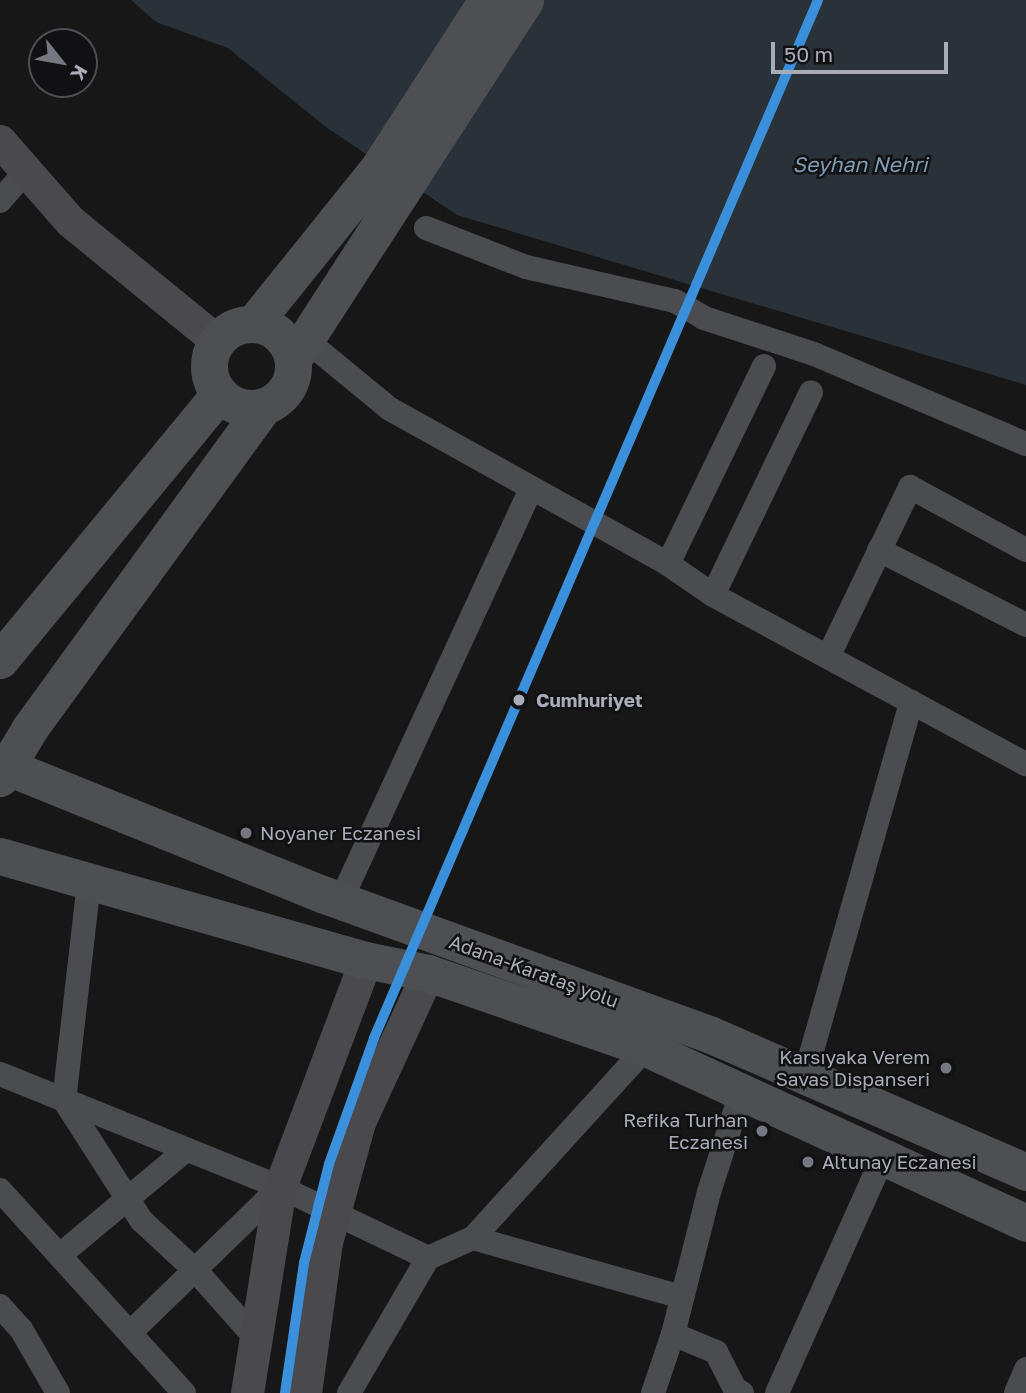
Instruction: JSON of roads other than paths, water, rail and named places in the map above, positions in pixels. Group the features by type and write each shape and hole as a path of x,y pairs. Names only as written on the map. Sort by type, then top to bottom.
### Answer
{"main road":[{"path":"299,349 279,334 253,324 240,325 217,341 209,368 219,394 239,407 263,407 274,402 290,383 299,349 487,0"},
{"path":"253,324 389,179 525,0"},
{"path":"0,141 70,221 217,341"},
{"path":"0,660 219,394"},
{"path":"2,769 263,407"},
{"name":"Adana-Karataş yolu","path":"2,769 341,900 709,1034 1026,1172"},
{"name":"Adana-Karataş yolu","path":"0,856 366,960 428,973 646,1048 1026,1223"},
{"path":"247,1393 253,1335 280,1187 366,960"},
{"path":"305,1393 334,1213 359,1122 428,973"}],"street":[{"path":"0,201 26,171"},
{"path":"426,228 526,267 675,301 704,318 814,354 1026,444"},
{"path":"299,349 390,409 668,564 713,595 1026,764"},
{"path":"668,564 764,366"},
{"path":"713,595 811,392"},
{"path":"828,657 910,486 1026,550"},
{"path":"341,900 531,488"},
{"path":"879,550 1026,625"},
{"path":"805,1075 911,702"},
{"path":"89,883 64,1100 141,1220 197,1272 253,1335"},
{"path":"349,1393 428,1258 473,1237 646,1048"},
{"path":"0,1074 280,1187 428,1258"},
{"path":"653,1393 673,1334 681,1297 741,1093"},
{"path":"60,1255 129,1201 187,1149"},
{"path":"777,1393 883,1159"},
{"path":"132,1331 197,1272 280,1187"},
{"path":"0,1191 132,1331 184,1393"},
{"path":"473,1237 681,1297"},
{"path":"3,1319 58,1393"},
{"path":"673,1334 716,1352 735,1389 742,1393"}],"water":[{"name":"Seyhan Nehri","path":"131,0 1026,0 1026,385 457,215 326,127 228,48 156,22"}],"place":[{"name":"Cumhuriyet","path":"519,700"},
{"name":"Noyaner Eczanesi","path":"246,833"},
{"name":"Karsıyaka Verem Savas Dispanseri","path":"946,1068"},
{"name":"Refika Turhan Eczanesi","path":"762,1131"},
{"name":"Altunay Eczanesi","path":"808,1162"}]}
